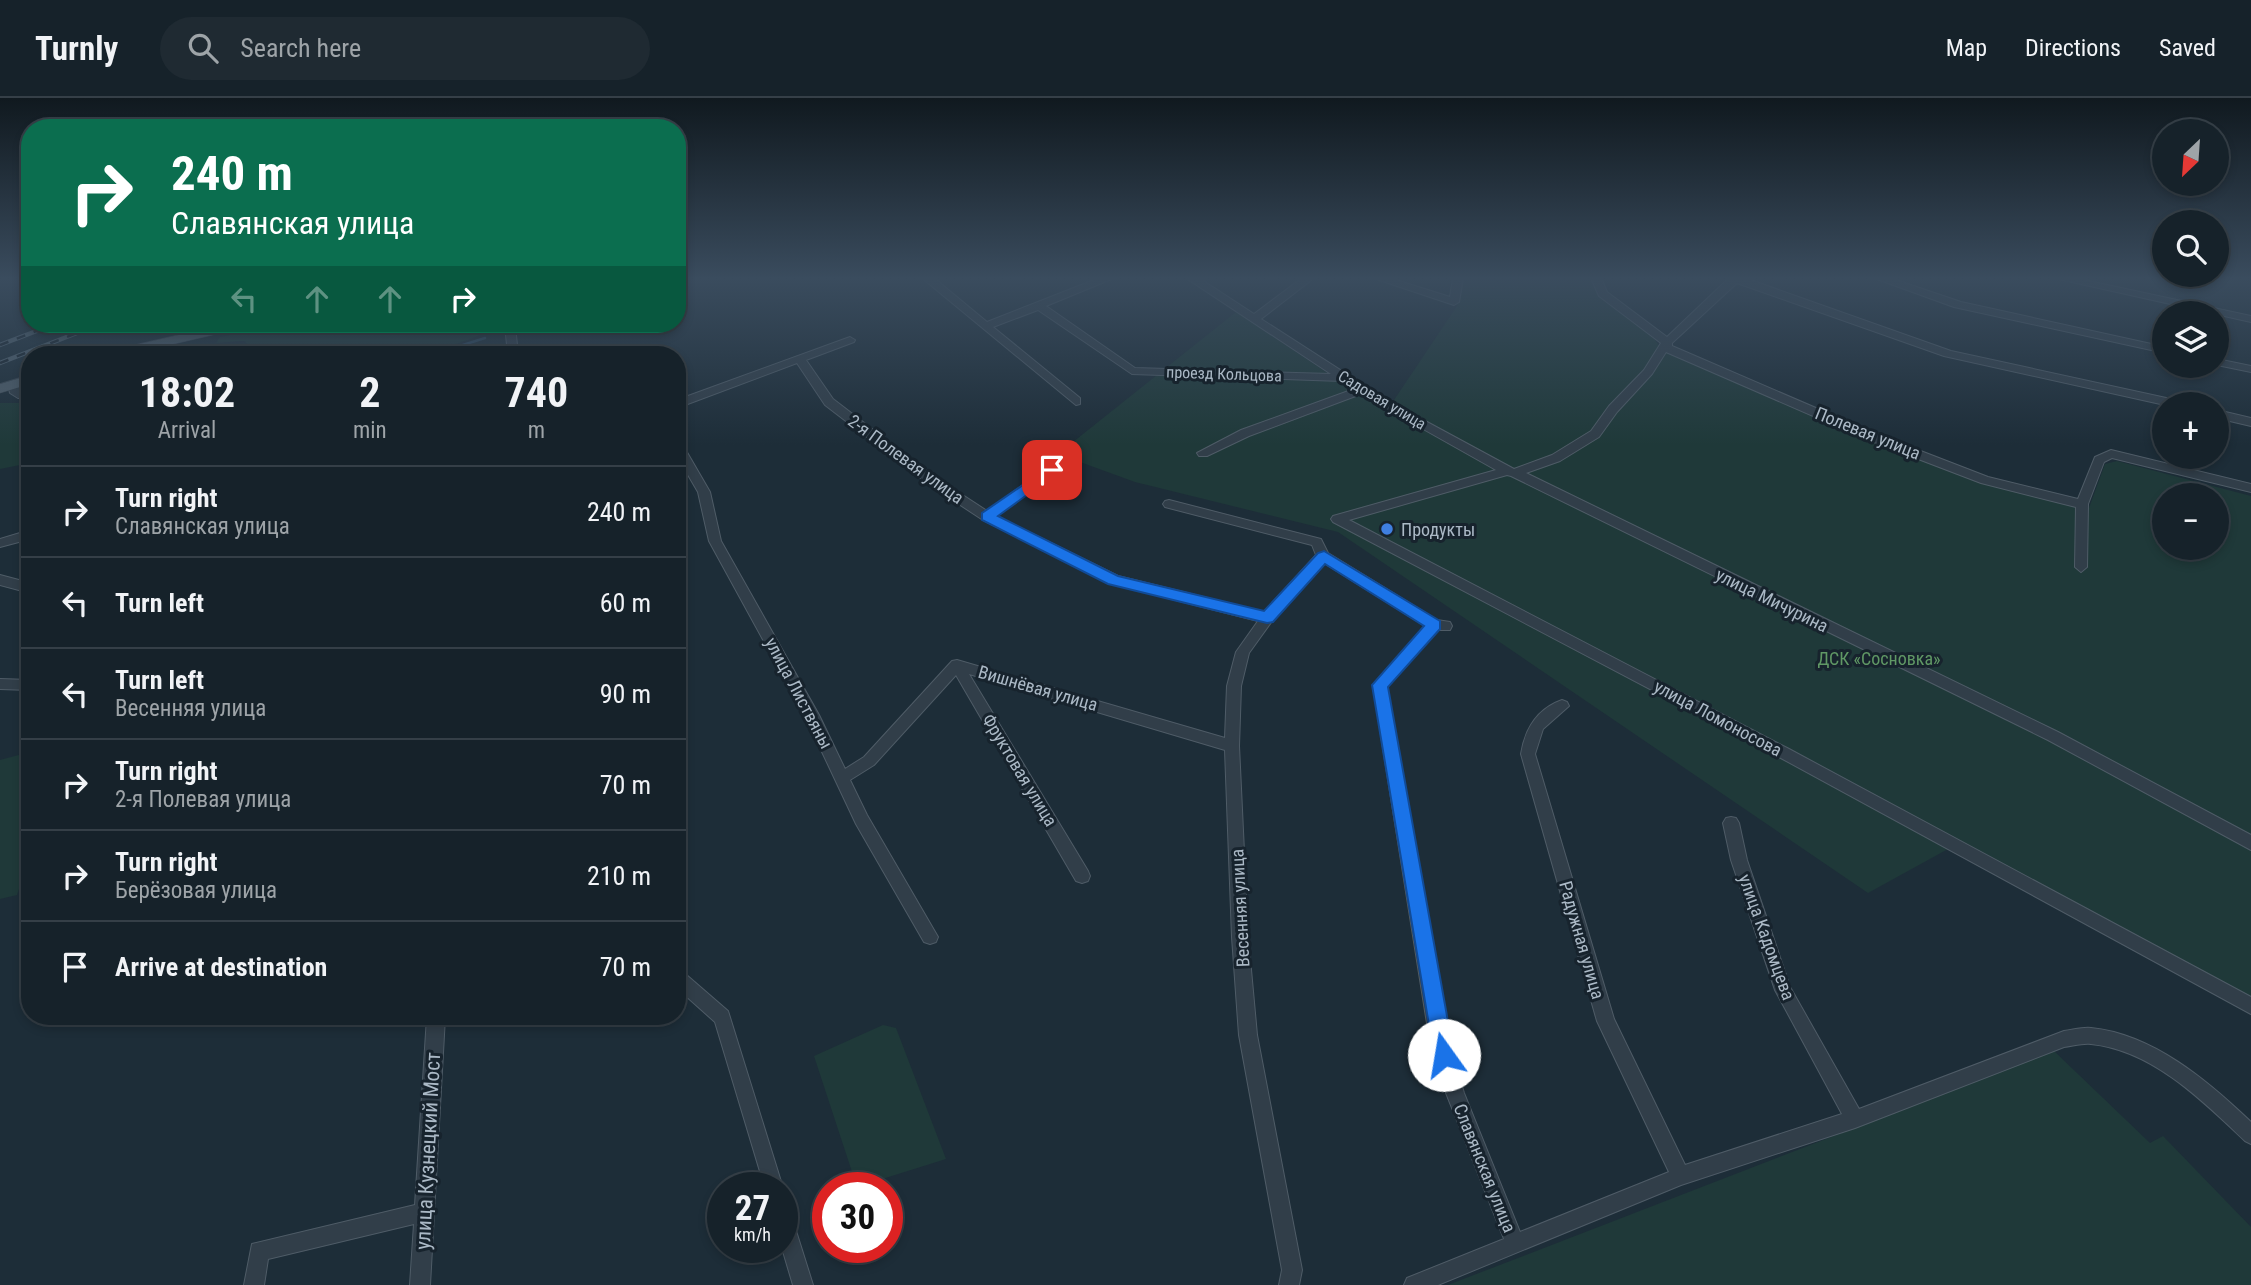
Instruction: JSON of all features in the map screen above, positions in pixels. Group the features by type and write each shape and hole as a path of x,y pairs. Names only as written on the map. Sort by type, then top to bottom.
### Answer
{"main road":[{"path":"150,346 203,333"}],"street":[{"path":"996,333 1076,401"},
{"name":"проезд Кольцова","path":"1078,333 1132,371 1346,379"},
{"name":"Садовая улица","path":"1276,333 1362,390 1511,472"},
{"path":"1656,333 1667,342"},
{"path":"1511,472 1556,458 1595,434 1613,409 1648,372 1667,342 1676,333"},
{"path":"1889,333 1948,354 2152,399"},
{"path":"2089,333 2152,347"},
{"path":"686,401 850,340"},
{"name":"Полевая улица","path":"1667,342 1666,348 1870,436 1985,480 2082,504"},
{"name":"2-я Полевая улица","path":"800,359 829,402 928,478 987,517 1114,580 1267,618"},
{"path":"2229,364 2251,369"},
{"path":"1203,453 1245,433 1362,390"},
{"path":"0,396 19,391"},
{"path":"2229,417 2251,422"},
{"path":"2081,567 2082,504 2099,460 2111,454 2251,488"},
{"name":"улица Листвяны","path":"686,461 704,492 715,541 843,777 861,820 930,937"},
{"path":"987,517 1052,470"},
{"name":"улица Мичурина","path":"1511,472 2053,736 2251,843"},
{"name":"улица Ломоносова","path":"1511,472 1337,519 1776,749 2251,1006"},
{"path":"1169,504 1317,542 1324,556"},
{"path":"0,543 21,537"},
{"name":"Весенняя улица","path":"1289,1285 1292,1270 1248,1035 1240,937 1232,746 1234,685 1243,652 1267,618 1324,556"},
{"name":"Славянская улица","path":"1324,556 1440,625 1380,685 1438,1036 1455,1093 1516,1245"},
{"path":"0,580 21,585"},
{"name":"Вишнёвая улица","path":"843,777 869,761 957,664 1232,746"},
{"name":"Фруктовая улица","path":"957,664 1082,876"},
{"path":"0,684 21,685"},
{"name":"Радужная улица","path":"1562,706 1541,718 1530,735 1528,754 1606,1021 1681,1176"},
{"name":"улица Кадомцева","path":"1731,823 1739,860 1783,990 1856,1119"},
{"path":"686,986 722,1017 770,1172"},
{"name":"улица Кузнецкий Мост","path":"420,1285 436,1025"},
{"path":"1414,1285 1681,1176 1856,1119 2064,1039 2091,1036 2116,1041 2172,1069 2224,1109 2251,1135"},
{"path":"254,1285 259,1251 425,1212"},
{"path":"796,1263 803,1285"}],"green space":[{"path":"238,333 485,333 451,346 250,346 244,341 216,343 220,337"},
{"name":"ДСК «Сосновка»","path":"1209,333 1268,333 1386,412 1439,333 1649,333 1662,351 1986,484 2089,508 2105,464 2117,461 2201,483 2152,483 2152,560 2229,560 2229,490 2251,496 2251,1012 1948,849 1868,893 1338,532 1135,482 1058,454"},
{"path":"0,403 21,403 21,465 0,469"},
{"path":"21,754 21,883 17,895 0,899 0,760"},
{"path":"883,1025 896,1028 946,1159 903,1172 852,1172 814,1056"},
{"path":"2054,1051 2150,1143 2163,1136 2251,1227 2251,1285 1448,1285"}],"waterway":[{"path":"460,346 485,338"}],"railway":[{"path":"0,345 30,333"},
{"path":"44,346 76,333"},
{"path":"0,363 21,355"}],"place":[{"name":"Продукты","path":"1387,529"}],"route":[{"path":"1052,470 987,517 1114,580 1267,618 1324,556 1434,625 1380,685 1438,1036 1444,1055"}]}
